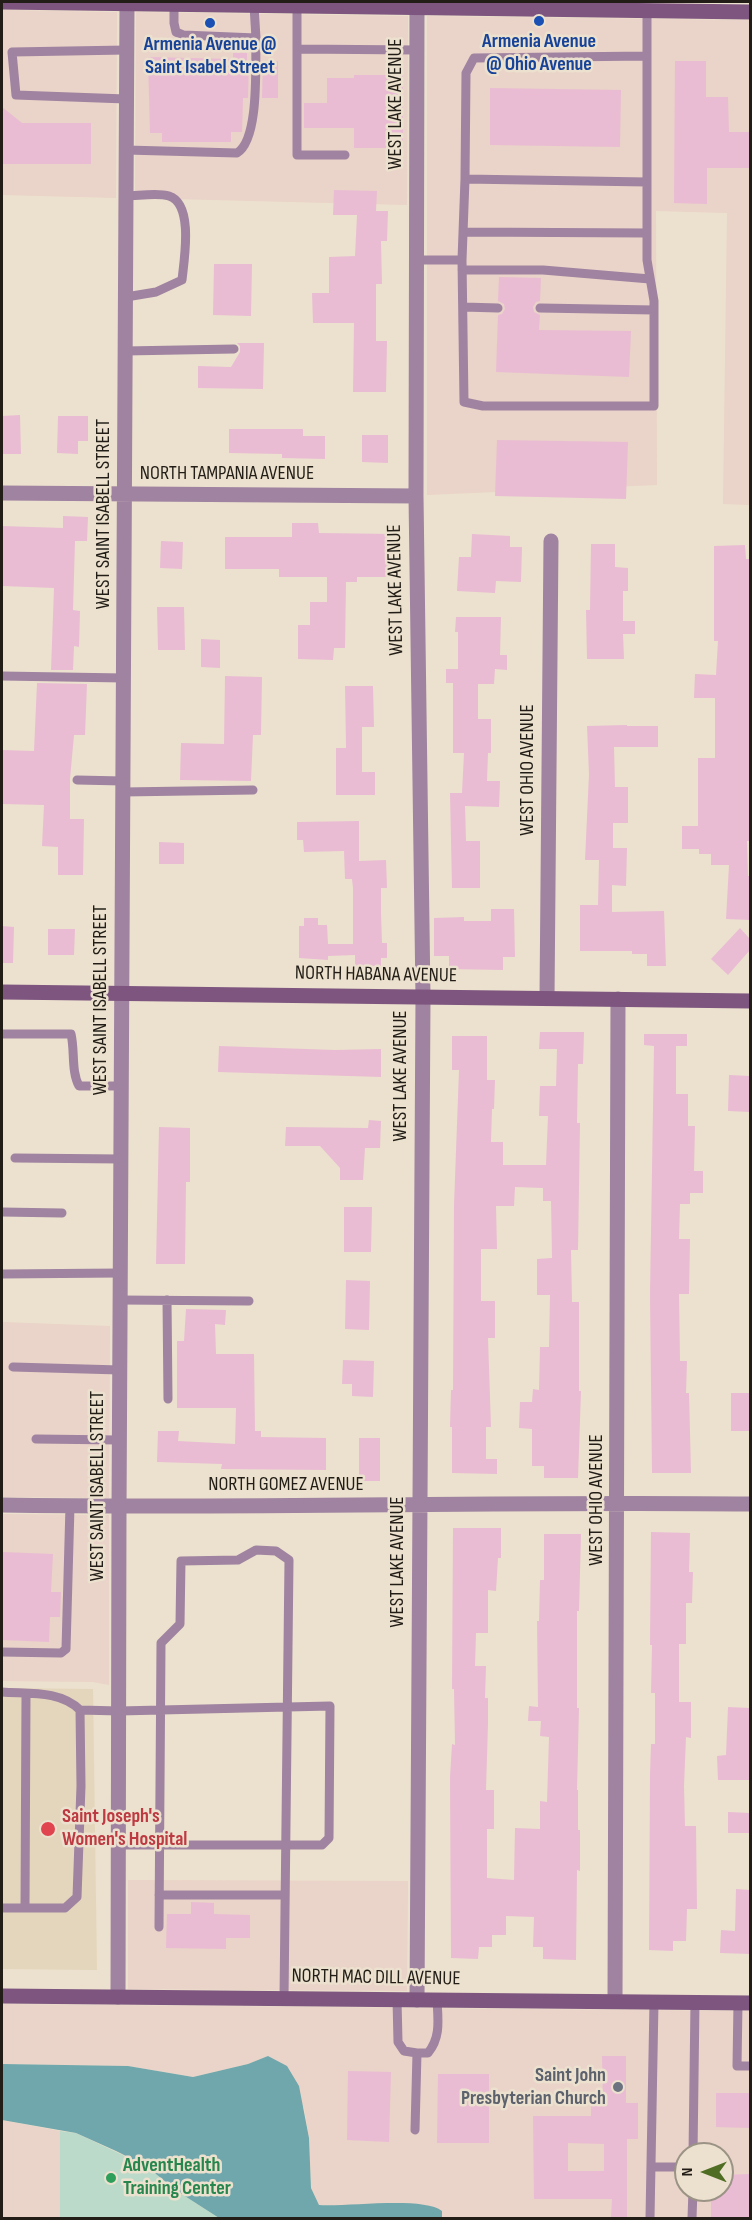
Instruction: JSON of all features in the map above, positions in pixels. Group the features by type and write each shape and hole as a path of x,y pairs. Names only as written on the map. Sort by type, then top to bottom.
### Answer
{"street":[{"path":"2,2 254,6 280,4 297,6 320,4 552,5 750,12"},
{"name":"WEST SAINT ISABELL STREET","path":"118,1997 118,1507 127,4"},
{"name":"WEST LAKE AVENUE","path":"417,5 416,496 423,997 417,2000"},
{"name":"NORTH TAMPANIA AVENUE","path":"2,493 416,496"},
{"name":"WEST OHIO AVENUE","path":"547,998 551,541"},
{"name":"NORTH HABANA AVENUE","path":"2,992 750,1001"},
{"name":"WEST OHIO AVENUE","path":"615,2001 618,999"},
{"name":"NORTH GOMEZ AVENUE","path":"2,1505 118,1507 750,1504"},
{"name":"NORTH MAC DILL AVENUE","path":"2,1996 744,2003"}],"lane":[{"path":"174,5 176,32 183,35 256,38"},
{"path":"126,150 237,153 244,149 253,114 256,38 254,6"},
{"path":"297,6 297,155 345,155"},
{"path":"647,10 647,56 647,260 654,310 654,406 483,406 464,402 462,265 466,73 474,58 647,56"},
{"path":"297,49 417,50"},
{"path":"126,50 12,52 16,95 126,99"},
{"path":"465,179 647,182"},
{"path":"126,196 168,196 182,207 185,224 182,280 156,292 126,297"},
{"path":"463,232 647,232"},
{"path":"416,260 650,279"},
{"path":"463,307 498,308"},
{"path":"540,308 654,310"},
{"path":"125,351 234,349"},
{"path":"2,676 124,678"},
{"path":"77,780 123,787 254,790"},
{"path":"2,1034 71,1034 75,1051 74,1076 79,1086 122,1086"},
{"path":"15,1158 121,1159"},
{"path":"2,1212 62,1213"},
{"path":"2,1274 120,1273"},
{"path":"120,1300 249,1301"},
{"path":"167,1300 168,1399"},
{"path":"13,1367 120,1370"},
{"path":"36,1439 119,1440"},
{"path":"2,1652 61,1653 66,1648 69,1506"},
{"path":"159,1927 161,1644 180,1623 181,1561 238,1560 256,1550 276,1551 289,1560 284,1998"},
{"path":"2,1692 61,1696 72,1701 80,1710 80,1861 77,1896 65,1908 2,1908"},
{"path":"25,1908 26,1694"},
{"path":"80,1710 330,1706 329,1838 322,1845 119,1845"},
{"path":"159,1895 285,1895"},
{"path":"397,2000 398,2042 404,2051 417,2053 428,2053 434,2045 438,2034 437,2000"},
{"path":"650,2218 654,2002"},
{"path":"693,2142 694,2002"},
{"path":"744,2003 737,2066 750,2066"},
{"path":"415,2130 417,2053"},
{"path":"651,2167 674,2167"},
{"path":"692,2218 693,2202"}],"shaded area":[{"path":"2,10 117,12 116,198 2,195"},
{"path":"136,12 408,16 407,205 135,198"},
{"path":"427,16 750,20 750,505 723,504 727,213 656,211 657,485 427,495"},
{"path":"2,1322 110,1326 109,1498 2,1497"},
{"path":"2,1514 109,1515 109,1685 93,1682 2,1681"},
{"name":"Saint Joseph's Women's Hospital","path":"2,1688 93,1689 97,1970 2,1969"},
{"path":"128,1880 408,1881 407,1991 128,1989"},
{"path":"2,2004 750,2011 750,2218 442,2218 442,2211 319,2205 311,2188 309,2138 304,2108 269,2056 248,2064 193,2077 128,2066 2,2064"},
{"path":"2,2120 60,2131 60,2218 2,2218"}],"green space":[{"name":"AdventHealth Training Center","path":"60,2131 76,2133 146,2166 177,2191 219,2218 60,2218"}],"water":[{"path":"268,2056 287,2066 299,2086 309,2138 311,2188 319,2205 419,2204 442,2211 442,2218 219,2218 177,2191 146,2166 116,2151 76,2133 2,2120 2,2064 128,2066 193,2077 248,2064"}],"building":[{"path":"233,53 247,53 247,61 249,61 248,98 243,98 242,132 231,132 231,142 162,142 162,133 150,133 148,57 233,59"},
{"path":"263,61 278,61 278,98 262,98"},
{"path":"675,61 706,61 706,97 728,97 729,132 750,132 750,168 707,168 707,204 674,203"},
{"path":"354,75 403,75 403,148 354,148 354,128 304,128 304,103 327,103 327,78 354,78"},
{"path":"490,88 621,90 620,147 490,145"},
{"path":"2,107 22,123 91,123 91,164 2,164"},
{"path":"334,190 377,191 376,211 388,211 387,241 381,241 382,284 376,284 376,341 387,341 386,392 353,392 354,323 313,323 312,293 329,293 329,257 355,256 357,215 333,215"},
{"path":"214,264 252,264 251,316 213,315"},
{"path":"499,277 541,278 540,301 536,302 533,307 534,312 540,315 539,330 631,331 629,377 496,372 498,315 502,314 505,309 504,304 498,301"},
{"path":"237,343 264,343 263,389 198,388 198,366 231,367 240,352 240,346"},
{"path":"20,415 21,454 2,454 2,416"},
{"path":"58,416 88,416 88,441 78,441 78,454 57,453"},
{"path":"229,429 303,429 303,436 325,436 325,459 282,458 282,454 229,453"},
{"path":"362,435 388,435 388,463 362,462"},
{"path":"497,440 628,442 626,499 495,496"},
{"path":"63,516 88,517 87,541 75,541 73,610 80,611 79,647 74,646 73,670 51,670 54,588 2,586 2,526 63,528"},
{"path":"292,523 318,523 319,533 394,534 394,577 357,577 357,582 346,582 345,648 334,648 333,660 298,659 298,625 310,625 310,602 327,602 327,577 279,577 279,569 225,569 225,537 292,537"},
{"path":"472,534 510,536 510,547 522,547 521,582 496,581 495,593 457,591 459,557 471,557"},
{"path":"161,541 183,542 182,569 160,568"},
{"path":"591,544 615,544 615,567 628,568 628,591 623,591 623,621 635,621 635,634 623,634 624,659 587,659 586,610 590,610"},
{"path":"745,545 746,559 750,559 750,841 747,841 750,920 726,919 729,865 711,865 711,854 699,854 699,849 682,849 682,826 698,826 698,758 715,758 715,698 694,698 695,674 716,675 718,641 714,641 714,546"},
{"path":"157,607 184,607 185,650 158,650"},
{"path":"456,617 501,617 500,655 507,655 507,670 495,669 494,684 478,684 478,719 491,719 491,753 488,753 487,781 500,781 499,807 465,806 466,841 480,841 480,888 452,888 450,793 462,793 464,753 453,753 453,683 446,683 446,669 458,669"},
{"path":"201,639 220,640 220,668 201,667"},
{"path":"225,676 262,677 261,735 253,735 251,781 180,780 181,743 224,744"},
{"path":"37,683 87,684 85,735 74,735 70,779 70,819 84,819 83,875 58,875 58,847 42,846 44,805 2,804 2,750 34,751"},
{"path":"345,686 373,686 374,727 362,727 362,772 375,772 375,795 336,795 336,748 346,748"},
{"path":"587,726 658,726 658,747 614,747 615,787 628,787 628,823 613,823 613,848 627,848 626,886 612,885 612,912 664,911 666,966 647,966 647,954 632,954 632,951 580,951 580,905 598,905 599,860 585,860 589,774"},
{"path":"359,821 359,861 386,860 387,888 381,888 381,913 382,943 387,943 387,958 381,958 381,966 355,966 355,955 328,956 328,960 299,958 299,926 304,926 304,918 318,918 318,925 327,925 328,944 353,944 353,888 352,879 345,879 344,851 304,852 303,840 297,840 297,822"},
{"path":"159,842 184,843 184,864 159,864"},
{"path":"491,909 514,909 515,957 503,957 503,970 449,969 449,956 434,956 434,918 464,917 464,921 491,921"},
{"path":"2,926 14,927 13,963 2,963"},
{"path":"740,928 750,939 750,950 728,975 711,959"},
{"path":"48,929 75,929 74,955 48,955"},
{"path":"540,1032 584,1032 583,1064 578,1064 577,1123 580,1123 578,1250 571,1250 572,1302 579,1302 579,1391 581,1391 578,1478 544,1478 544,1466 532,1466 532,1429 519,1428 520,1402 532,1402 533,1389 539,1390 540,1347 549,1347 550,1295 537,1295 537,1259 552,1258 551,1201 543,1201 543,1188 515,1187 514,1206 496,1206 497,1249 481,1249 481,1301 495,1301 495,1338 488,1338 491,1427 486,1427 486,1459 497,1459 497,1474 452,1473 452,1427 450,1427 451,1390 453,1390 454,1205 459,1070 452,1070 452,1036 487,1036 487,1080 495,1080 491,1142 503,1142 503,1165 546,1165 548,1116 539,1116 540,1086 556,1086 557,1049 539,1049"},
{"path":"644,1034 687,1034 687,1046 676,1046 676,1094 688,1094 688,1126 695,1126 694,1171 703,1171 703,1193 690,1193 690,1204 680,1204 679,1239 690,1239 689,1294 679,1294 680,1361 687,1361 686,1393 689,1393 691,1473 652,1473 650,1294 654,1046 644,1045"},
{"path":"219,1046 335,1050 381,1049 381,1077 218,1072"},
{"path":"729,1075 750,1076 750,1112 728,1111"},
{"path":"369,1120 381,1121 380,1148 365,1148 363,1180 340,1180 340,1168 320,1146 285,1146 286,1127 368,1128"},
{"path":"159,1127 190,1128 190,1182 186,1182 185,1264 156,1264"},
{"path":"344,1207 372,1207 371,1252 344,1252"},
{"path":"346,1280 370,1281 369,1330 345,1329"},
{"path":"186,1309 226,1310 225,1325 215,1324 216,1354 254,1354 255,1431 261,1431 261,1437 326,1438 326,1470 221,1469 222,1464 157,1462 158,1431 179,1431 178,1441 235,1444 236,1408 177,1408 177,1341 184,1341"},
{"path":"343,1360 374,1361 373,1397 352,1396 352,1384 342,1384"},
{"path":"731,1393 750,1393 750,1431 731,1431"},
{"path":"359,1438 380,1438 380,1481 359,1481"},
{"path":"453,1528 501,1528 501,1558 498,1558 496,1591 488,1590 488,1633 476,1633 475,1666 486,1666 485,1698 488,1698 488,1723 486,1790 494,1790 494,1829 487,1829 487,1878 514,1880 515,1828 540,1829 540,1801 547,1802 549,1737 540,1736 541,1721 528,1721 529,1706 538,1707 537,1621 539,1621 540,1580 544,1580 544,1534 581,1534 579,1611 577,1611 577,1708 579,1708 577,1790 580,1871 577,1870 576,1960 543,1959 543,1947 533,1947 534,1917 506,1916 506,1935 492,1935 492,1947 479,1947 478,1959 451,1958 450,1777 452,1744 455,1745 454,1689 452,1689"},
{"path":"651,1532 690,1533 689,1572 693,1572 692,1603 686,1603 686,1644 679,1644 679,1702 691,1702 691,1738 686,1737 685,1826 696,1826 697,1909 687,1909 686,1941 673,1941 673,1951 649,1950 650,1774 651,1744 655,1744 655,1693 651,1693 652,1645 650,1645"},
{"path":"2,1552 53,1554 51,1592 61,1592 60,1617 50,1617 49,1642 2,1640"},
{"path":"728,1707 750,1708 750,1780 718,1780 717,1756 726,1755"},
{"path":"728,1812 750,1813 750,1833 728,1833"},
{"path":"736,1889 750,1890 750,1954 720,1953 721,1930 735,1931"},
{"path":"191,1902 214,1903 214,1914 250,1915 250,1938 226,1938 226,1949 166,1948 167,1914 191,1914"},
{"path":"602,2056 626,2056 626,2103 638,2103 638,2139 627,2139 627,2218 611,2218 612,2199 534,2199 533,2116 591,2116 591,2104 603,2104","holes":["568,2143 604,2144 604,2171 568,2171"]},
{"path":"348,2071 391,2072 389,2142 347,2140"},
{"path":"438,2074 489,2074 489,2143 437,2143"},
{"path":"716,2093 750,2093 750,2128 716,2127"},
{"path":"750,2174 750,2218 711,2218 711,2202 734,2202 734,2175"}],"place":[{"name":"Armenia Avenue @ Ohio Avenue","path":"539,21"},
{"name":"Armenia Avenue @ Saint Isabel Street","path":"210,23"},
{"name":"Saint Joseph's Women's Hospital","path":"48,1829"},
{"name":"Saint John Presbyterian Church","path":"618,2087"},
{"name":"AdventHealth Training Center","path":"111,2178"}]}
